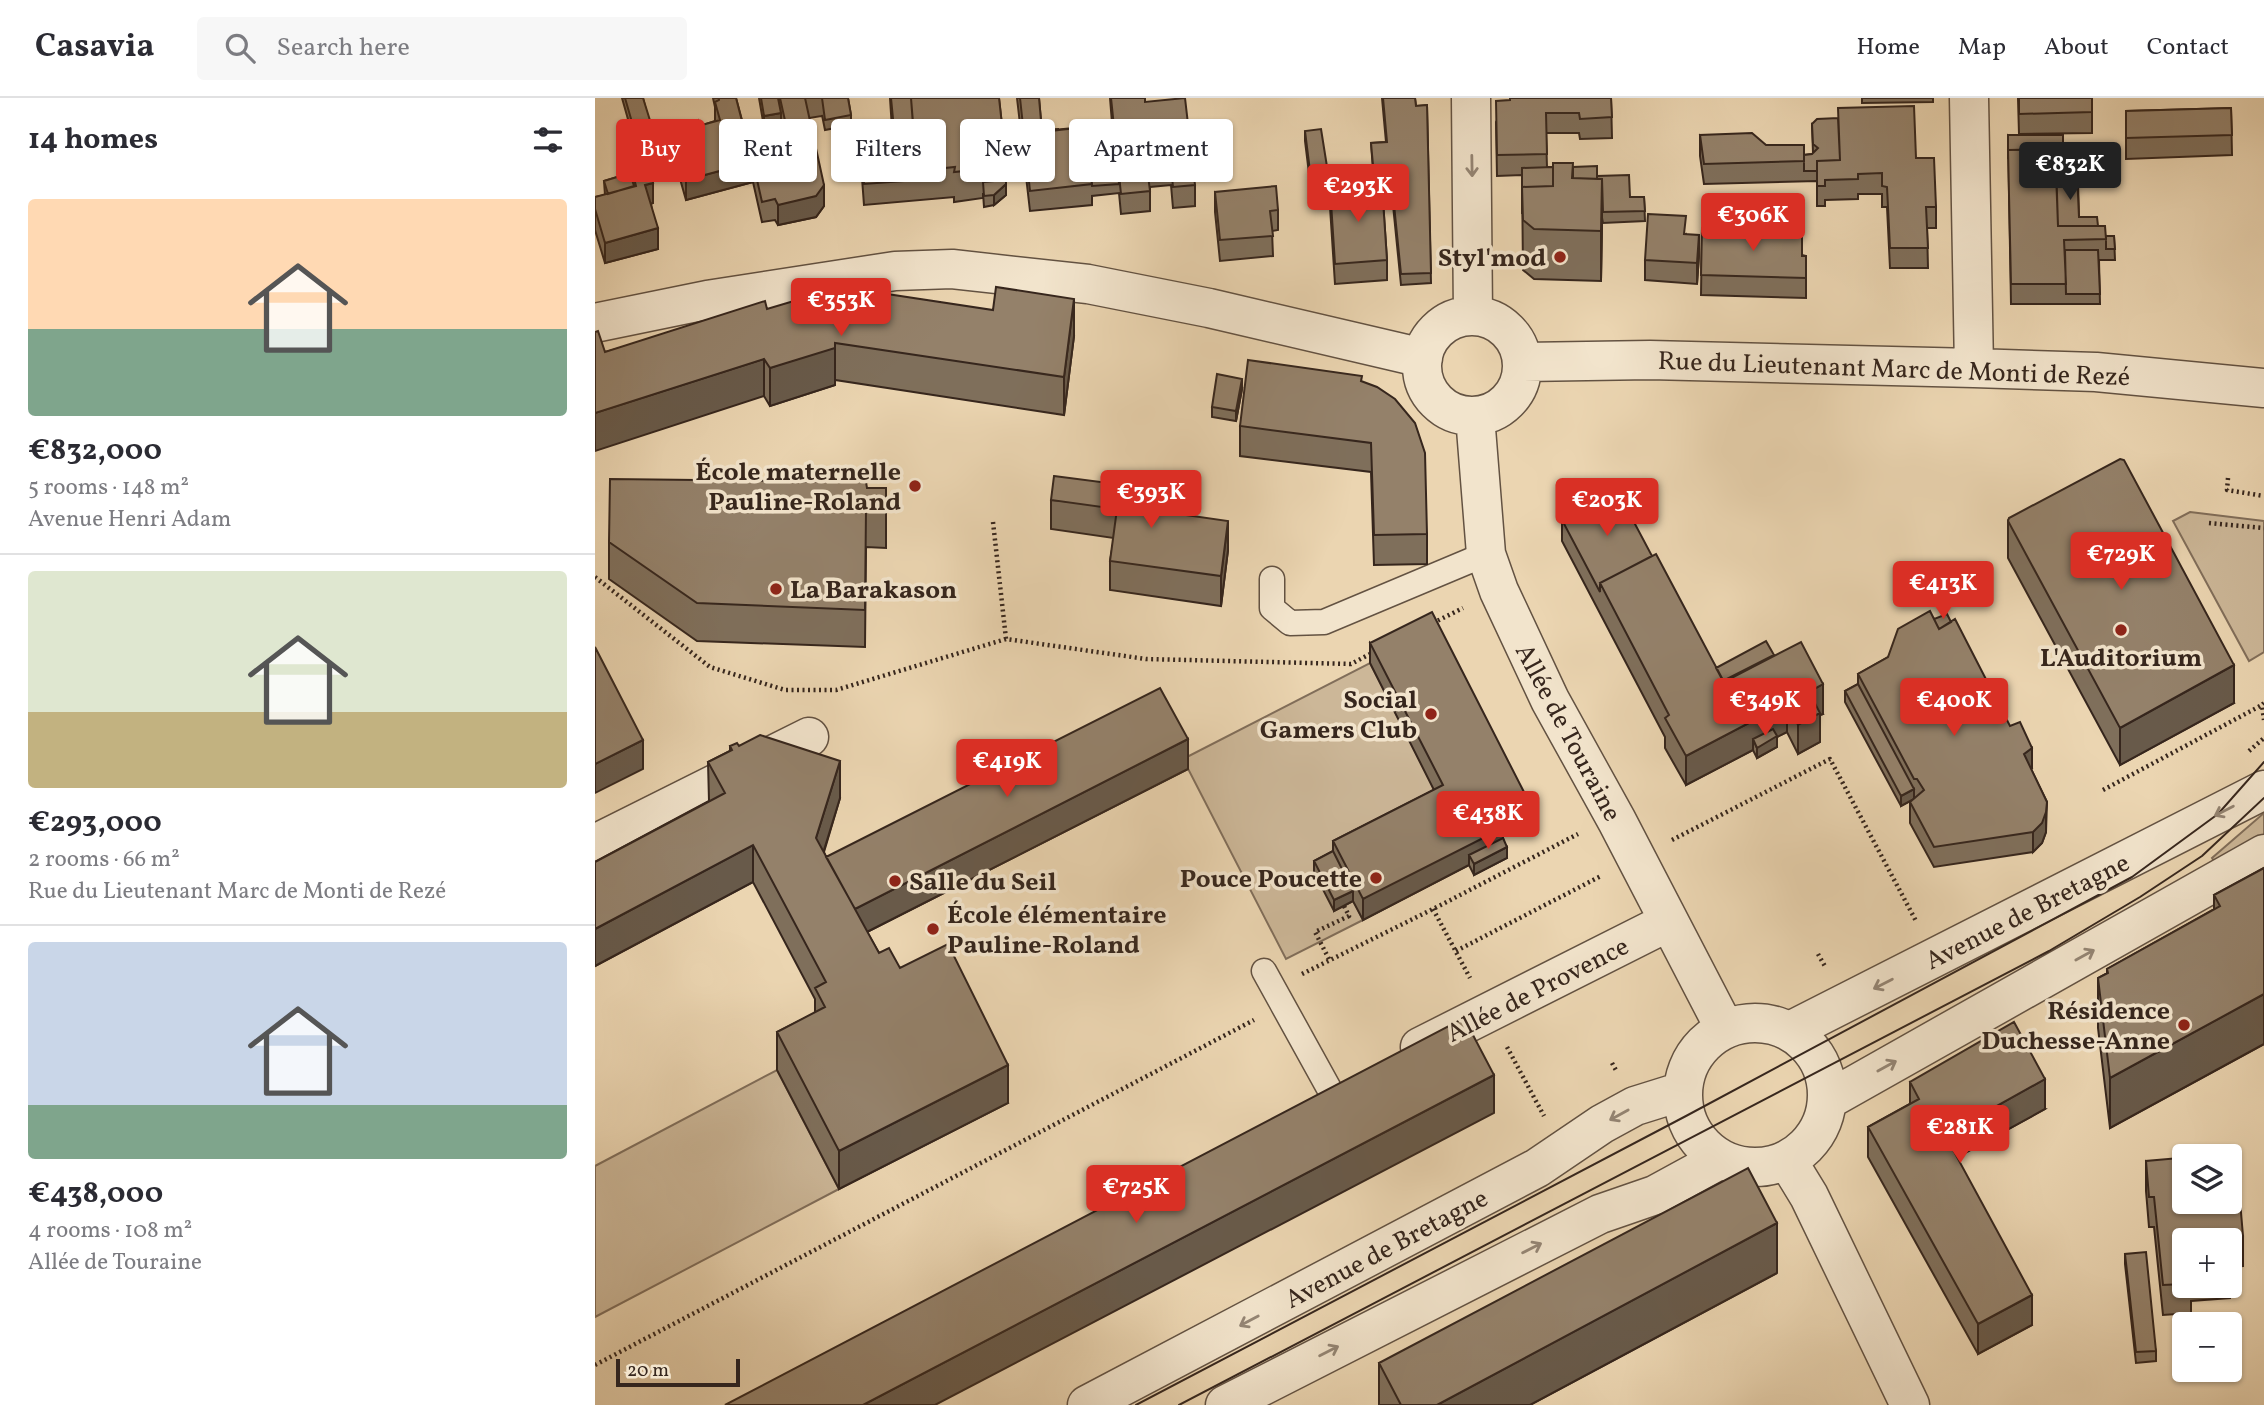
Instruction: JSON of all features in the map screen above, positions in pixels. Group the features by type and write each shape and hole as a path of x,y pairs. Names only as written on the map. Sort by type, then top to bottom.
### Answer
{"street":[{"path":"1471,98 1473,316"},
{"path":"1969,98 1974,368"},
{"path":"595,323 707,300 895,271 952,269 1088,284 1209,308 1423,358"},
{"path":"1473,316 1488,318 1512,335 1523,362 1521,378 1504,404 1491,412 1475,415 1447,409 1427,387 1423,373 1423,358 1427,345 1445,323 1473,316"},
{"name":"Rue du Lieutenant Marc de Monti de Rezé","path":"1523,362 1650,360 1974,368 2097,373 2264,388"},
{"name":"Allée de Touraine","path":"1475,415 1486,554 1499,591 1550,700 1725,1028"},
{"path":"595,844 809,737"},
{"name":"Avenue de Bretagne","path":"1790,1031 2264,790"},
{"path":"1828,1100 2264,854"},
{"name":"Allée de Provence","path":"1319,1100 1450,1030 1668,922"},
{"path":"1767,1023 1790,1031 1812,1049 1825,1074 1828,1100 1825,1116 1815,1135 1800,1152 1787,1160 1756,1167 1732,1164 1721,1159 1706,1149 1692,1131 1685,1115 1683,1091 1686,1071 1709,1038 1725,1028 1767,1023"},
{"name":"Avenue de Bretagne","path":"1087,1405 1537,1168 1602,1124 1635,1106 1683,1091"},
{"path":"1225,1405 1262,1396 1600,1214 1655,1195 1721,1159"},
{"path":"1787,1160 1809,1196 1910,1405"}],"lane":[{"path":"1272,579 1272,608 1290,623 1324,622 1486,554"},
{"path":"1264,971 1276,993 1319,1100"}],"path":[{"path":"2228,478 2227,491 2264,496"},
{"path":"993,522 1006,639"},
{"path":"2209,523 2264,528"},
{"path":"595,578 710,667 785,690 836,690 1006,639 1146,659 1352,664 1376,652"},
{"path":"1425,627 1499,591"},
{"path":"2103,790 2263,704 2264,720"},
{"path":"1456,951 1830,759 1919,927"},
{"path":"595,1365 1262,1016 1276,993 1294,978 1613,816"},
{"path":"1329,959 1315,932 1349,916 1344,906"}],"shaded area":[{"path":"2190,512 2264,521 2264,652 2249,661 2173,521"},
{"path":"1370,663 1443,806 1333,862 1363,920 1286,959 1183,759"},
{"path":"2264,813 2264,844 2219,870 2212,858"},
{"path":"777,1070 839,1189 595,1317 595,1166"}],"building":[{"path":"625,98 643,98 650,119 631,119"},
{"path":"736,98 741,119 720,119 715,102"},
{"path":"761,98 778,98 781,113 764,116"},
{"path":"780,98 805,98 810,119 785,119"},
{"path":"822,98 848,98 851,115 825,120"},
{"path":"891,98 911,98 913,119 893,119"},
{"path":"911,98 999,98 1001,119 960,119 960,171 954,172 955,167 946,168 946,119 913,119"},
{"path":"1020,98 1039,98 1041,119 1022,119"},
{"path":"1111,98 1145,98 1145,102 1185,98 1187,119 1113,119"},
{"path":"1383,98 1415,98 1416,106 1427,105 1431,273 1401,274 1391,175 1374,176 1371,143 1387,142"},
{"path":"1510,98 1611,98 1612,117 1580,119 1579,113 1546,113 1547,154 1497,155 1496,101"},
{"path":"2019,98 2092,98 2092,112 2019,114"},
{"path":"1914,106 1916,158 1934,158 1936,207 1926,207 1928,248 1890,248 1887,187 1882,186 1882,173 1858,174 1858,179 1825,180 1825,186 1817,186 1817,161 1840,160 1838,108"},
{"path":"2231,108 2232,135 2126,138 2126,111"},
{"path":"1838,118 1840,160 1817,161 1817,171 1804,171 1804,155 1812,154 1818,148 1813,144 1812,124 1817,119"},
{"path":"719,120 719,171 705,175 705,124"},
{"path":"1069,129 1069,182 1092,184 1030,191 1029,182 1055,182 1055,131"},
{"path":"1321,129 1328,173 1322,174 1324,186 1312,187 1305,131"},
{"path":"1752,133 1766,145 1804,145 1804,161 1704,164 1700,135"},
{"path":"2008,135 2063,135 2063,149 2008,150"},
{"path":"2105,149 2105,161 2056,162 2058,226 2105,226 2106,239 2064,240 2066,284 2011,284 2008,150"},
{"path":"817,153 824,185 816,196 778,205 775,199 762,202 758,182 817,182"},
{"path":"1553,163 1573,163 1572,178 1602,179 1601,231 1534,229 1523,220 1522,187 1553,186"},
{"path":"1597,166 1597,179 1573,178 1573,167"},
{"path":"1553,167 1553,186 1522,187 1522,168"},
{"path":"2056,172 2077,172 2079,217 2097,217 2098,226 2058,226"},
{"path":"1629,175 1630,197 1644,197 1645,211 1603,212 1602,179 1597,179 1597,176"},
{"path":"616,177 616,182 633,182 634,186 608,194 604,181"},
{"path":"635,182 653,182 645,185 658,228 605,243 595,209 595,197 636,186"},
{"path":"983,182 1006,182 994,195 984,196"},
{"path":"1092,182 1119,182 1119,184 1092,186"},
{"path":"1120,182 1149,182 1150,191 1121,194"},
{"path":"1173,182 1195,182 1195,185 1173,187"},
{"path":"1336,185 1377,185 1336,187"},
{"path":"1382,185 1387,260 1335,264 1330,187"},
{"path":"1276,186 1278,210 1270,211 1273,236 1220,240 1215,192"},
{"path":"1648,214 1686,216 1684,234 1699,235 1697,263 1645,260"},
{"path":"1702,228 1802,231 1802,256 1806,256 1806,278 1701,275"},
{"path":"2106,236 2114,236 2115,249 2106,249"},
{"path":"2065,250 2098,250 2100,294 2066,294"},
{"path":"841,287 993,310 996,287 1074,299 1064,377 835,343 835,348 770,368 764,359 595,413 595,332 598,331 605,352 765,301 767,309"},
{"path":"1248,360 1362,376 1361,381 1377,387 1395,399 1415,423 1425,453 1427,534 1374,535 1371,443 1240,426"},
{"path":"1217,374 1242,379 1236,411 1212,407"},
{"name":"L'Auditorium","path":"2120,459 2124,460 2234,665 2120,728 2008,521 2009,518"},
{"path":"1054,476 1132,486 1130,507 1228,521 1221,576 1110,561 1117,509 1051,500"},
{"path":"610,479 866,482 867,488 886,488 886,510 866,510 865,610 697,603 609,542"},
{"path":"1618,492 1652,556 1600,583 1600,592 1562,520"},
{"path":"1656,554 1724,682 1801,642 1823,684 1809,692 1820,713 1798,725 1787,703 1686,756 1665,718 1669,715 1600,583"},
{"path":"1930,611 1939,629 1955,619 2010,726 2020,722 2032,748 2024,754 2047,802 2042,823 2033,832 1934,847 1910,802 1924,790 1917,779 1914,779 1858,674 1888,657 1898,629"},
{"path":"1432,612 1527,798 1496,814 1503,828 1363,899 1333,841 1443,785 1370,643"},
{"path":"1947,614 1951,622 1939,629 1934,619"},
{"path":"1766,641 1774,655 1723,681 1716,668"},
{"path":"595,647 643,740 595,764"},
{"path":"1858,684 1914,789 1901,796 1845,691"},
{"path":"1160,688 1188,739 855,909 826,857"},
{"path":"1773,729 1777,736 1757,748 1753,739"},
{"path":"760,735 840,761 816,838 879,953 889,948 900,968 948,944 1008,1065 839,1151 777,1032 825,1007 815,988 826,982 753,845 595,929 595,862 725,793 708,762 732,750 730,746 737,743 739,746"},
{"path":"1503,838 1507,847 1474,864 1469,855"},
{"path":"1333,851 1353,891 1334,900 1314,861"},
{"path":"2264,868 2264,994 2110,1078 2098,978 2108,973 2107,969 2220,906 2214,895"},
{"path":"1464,1018 1494,1075 863,1405 725,1405"},
{"path":"2014,1022 2045,1079 1945,1135 2032,1295 1978,1324 1868,1127 1919,1099 1910,1082"},
{"path":"2172,1159 2172,1214 2241,1214 2243,1236 2242,1228 2172,1228 2172,1285 2163,1285 2154,1197 2149,1197 2146,1161"},
{"path":"1748,1168 1777,1223 1437,1405 1401,1405 1379,1363"},
{"path":"2146,1252 2156,1351 2136,1352 2125,1254"}],"tram line":[{"path":"1136,1405 1686,1116 2132,877 2218,814 2264,762"},
{"path":"1179,1405 2049,951 2140,897 2202,856 2264,798"}],"place":[{"name":"Styl'mod","path":"1560,257"},
{"name":"École maternelle Pauline-Roland","path":"915,486"},
{"name":"La Barakason","path":"776,589"},
{"name":"L'Auditorium","path":"2121,630"},
{"name":"Social Gamers Club","path":"1431,714"},
{"name":"Pouce Poucette","path":"1376,878"},
{"name":"Salle du Seil","path":"895,881"},
{"name":"École élémentaire Pauline-Roland","path":"933,929"},
{"name":"Résidence Duchesse-Anne","path":"2184,1025"}]}
